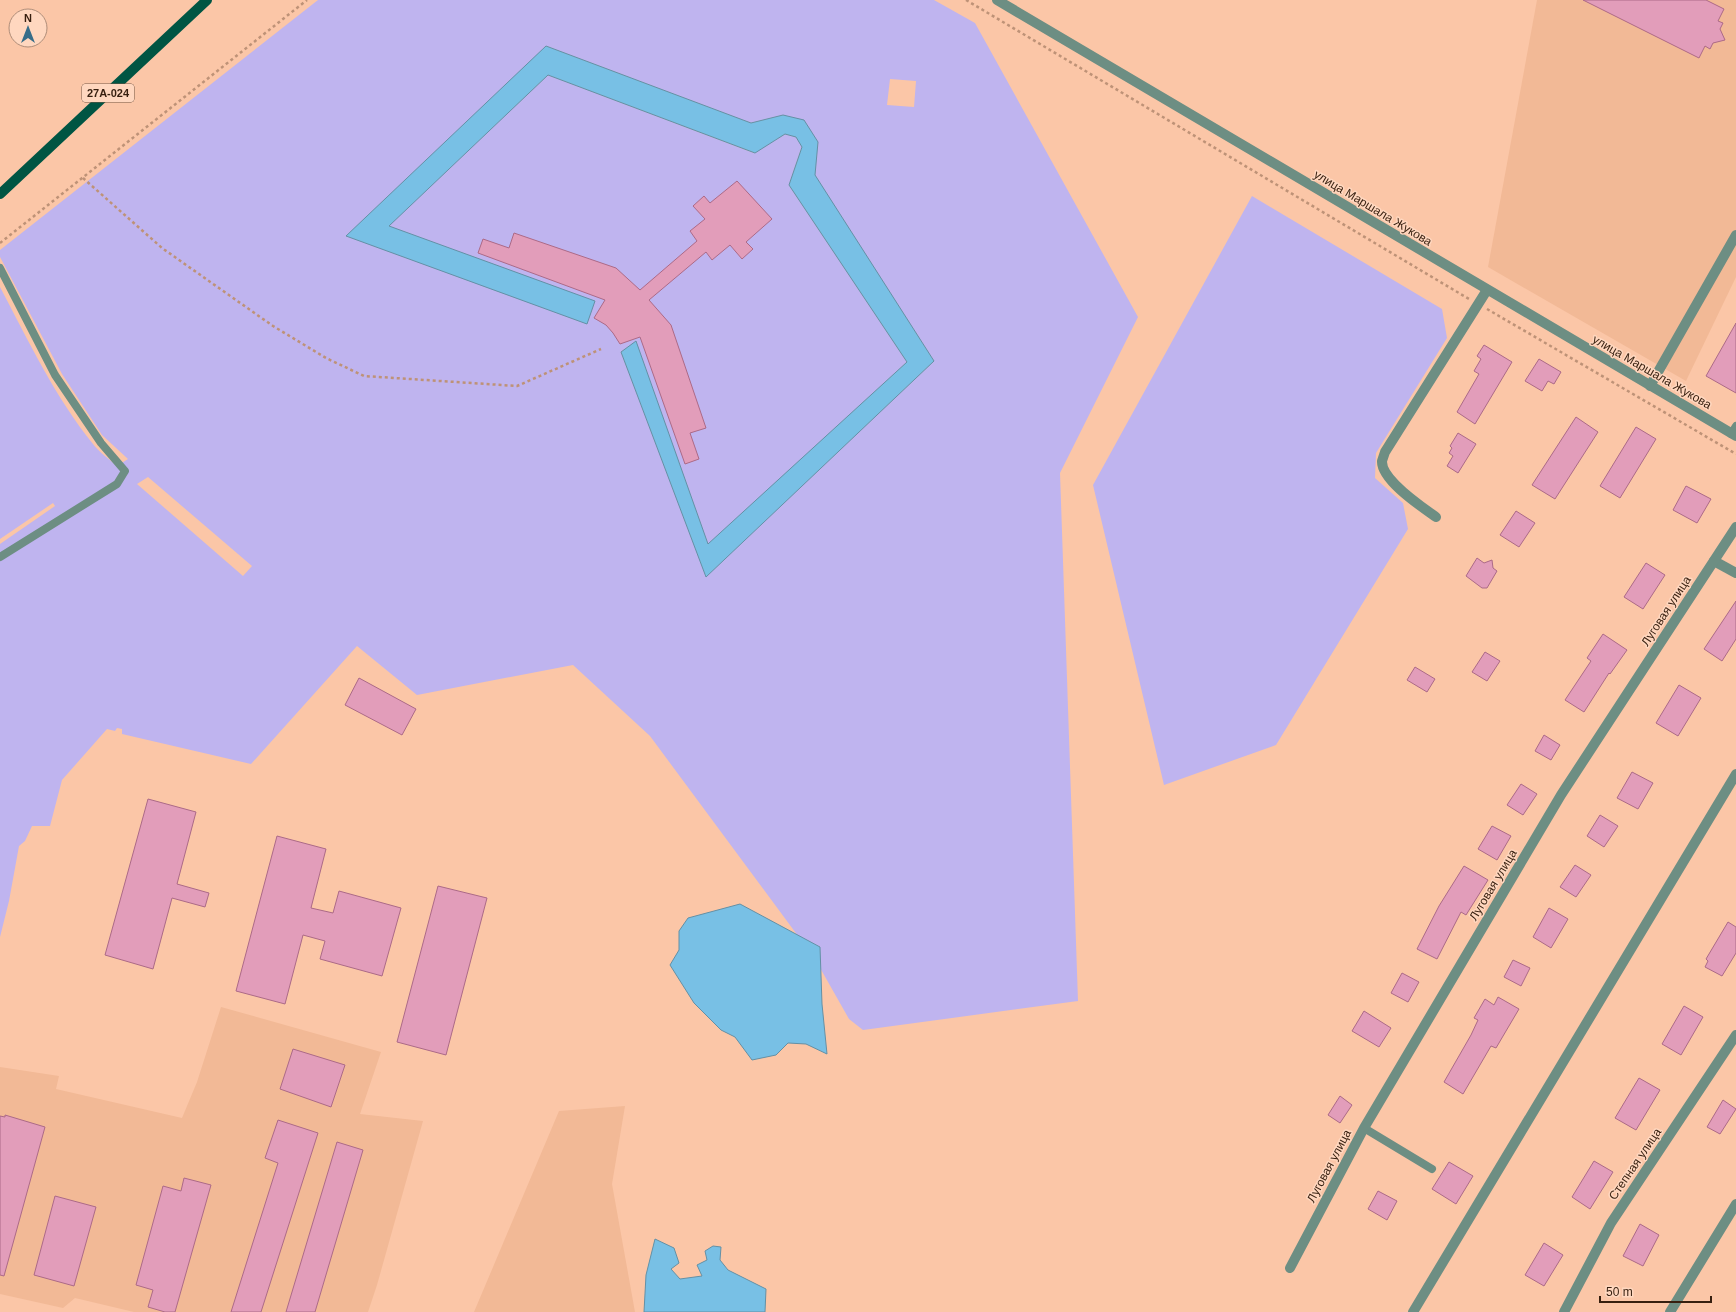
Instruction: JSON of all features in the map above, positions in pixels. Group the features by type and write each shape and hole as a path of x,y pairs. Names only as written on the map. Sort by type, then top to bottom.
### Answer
{"main road":[{"name":"27А-024","path":"0,194 207,0"}],"street":[{"name":"улица Маршала Жукова","path":"997,0 1650,386 1734,432"},
{"path":"1650,386 1736,235"},
{"path":"1436,517 1406,495 1387,475 1382,462 1385,452 1487,290"},
{"name":"Луговая улица","path":"1290,1268 1364,1128 1561,795 1736,527"},
{"path":"1714,561 1736,573"},
{"path":"1413,1312 1736,774"},
{"name":"Степная улица","path":"1564,1312 1611,1223 1736,1035"},
{"path":"1670,1312 1736,1204"}],"lane":[{"path":"0,268 55,375 101,443 125,472 117,484 0,557"},
{"path":"1364,1128 1432,1168"}],"path":[{"path":"0,243 307,0"},
{"path":"966,0 1478,304 1736,454"},
{"path":"83,178 162,248 273,326 326,358 364,376 517,386 601,349"}],"shaded area":[{"path":"318,0 934,0 975,23 1138,317 1060,473 1078,1001 863,1030 849,1019 815,959 650,736 573,665 417,695 357,646 251,764 122,734 122,729 117,728 115,731 107,729 62,780 50,826 32,826 25,841 19,846 9,901 0,937 0,544 55,506 53,503 0,539 0,287 54,388 79,426 95,447 117,466 128,459 102,435 62,374 0,257 0,250","holes":["546,46 751,123 783,115 818,142 814,175 934,361 706,576 621,352 636,342 708,545 907,362 789,185 802,146 796,137 785,134 754,153 548,75 388,226","890,79 916,81 914,107 887,105","148,477 252,566 243,576 137,484"]},
{"path":"1537,0 1736,0 1736,277 1686,381 1488,267"},
{"path":"1252,196 1442,309 1447,338 1376,453 1375,478 1403,503 1408,529 1276,745 1164,785 1093,485"},
{"path":"221,1007 381,1052 360,1114 423,1121 368,1312 134,1312 75,1298 63,1308 0,1294 0,1067 59,1076 56,1089 182,1118 197,1082"},
{"path":"625,1106 612,1184 635,1312 474,1312 559,1111"}],"water":[{"path":"546,46 751,123 783,115 804,120 818,142 815,175 934,361 706,577 621,352 636,341 708,544 907,362 789,185 802,147 796,137 785,134 755,153 548,75 389,226 595,301 587,324 346,236"},
{"path":"740,904 820,947 822,1004 827,1054 806,1044 788,1043 776,1055 752,1060 735,1037 721,1030 694,1003 670,965 679,950 679,931 688,918"},
{"path":"655,1239 674,1248 679,1263 671,1269 680,1279 702,1276 697,1265 707,1260 705,1251 713,1246 721,1247 720,1260 728,1270 766,1289 765,1312 644,1312 646,1275"}],"building":[{"path":"1583,0 1706,0 1724,9 1718,21 1723,23 1720,29 1725,40 1713,43 1710,49 1705,46 1699,58"},
{"path":"737,181 772,219 746,242 753,249 742,259 730,245 712,260 706,252 649,300 671,325 706,428 690,433 699,459 685,464 640,337 620,344 606,325 594,318 605,300 478,253 483,239 509,248 514,233 616,268 640,290 697,241 690,231 705,219 693,206 704,196 710,203"},
{"path":"1736,323 1736,393 1706,376"},
{"path":"1484,345 1512,362 1475,424 1457,412 1479,374 1474,371 1481,359 1477,356"},
{"path":"1539,359 1561,372 1554,384 1548,381 1542,391 1525,381"},
{"path":"1576,417 1598,432 1555,499 1532,485"},
{"path":"1636,427 1656,439 1620,498 1600,486"},
{"path":"1458,433 1476,444 1458,473 1447,466 1453,456 1449,453 1452,448 1450,446"},
{"path":"1686,486 1711,499 1697,523 1673,510"},
{"path":"1516,511 1535,523 1519,547 1500,535"},
{"path":"1477,558 1484,563 1492,560 1493,568 1497,571 1487,588 1482,588 1466,576"},
{"path":"1646,563 1665,575 1643,609 1624,597"},
{"path":"1736,601 1736,639 1722,661 1704,649"},
{"path":"1603,634 1627,650 1610,674 1609,673 1584,712 1565,700 1591,661 1587,658"},
{"path":"1485,652 1500,661 1487,681 1472,672"},
{"path":"1415,667 1435,679 1427,692 1407,680"},
{"path":"359,678 416,709 402,735 345,705"},
{"path":"1679,685 1701,698 1678,736 1656,723"},
{"path":"1544,735 1560,745 1551,760 1535,751"},
{"path":"1632,772 1653,783 1638,809 1617,798"},
{"path":"1521,784 1537,794 1523,815 1507,805"},
{"path":"148,799 196,812 177,884 209,893 205,907 172,898 153,969 105,955"},
{"path":"1600,815 1618,826 1604,847 1587,836"},
{"path":"1492,826 1511,836 1497,860 1478,849"},
{"path":"277,836 326,849 311,908 333,913 339,891 401,908 382,976 320,959 325,941 303,935 285,1004 236,991"},
{"path":"1575,865 1591,875 1576,897 1560,887"},
{"path":"1464,866 1488,880 1466,915 1461,912 1437,959 1417,949 1439,906"},
{"path":"438,886 487,898 446,1055 397,1042"},
{"path":"1549,908 1568,919 1551,948 1533,937"},
{"path":"1728,922 1736,927 1736,953 1722,976 1705,967 1708,961 1706,959"},
{"path":"1513,960 1530,968 1521,986 1504,977"},
{"path":"1402,973 1419,982 1408,1002 1391,993"},
{"path":"1498,997 1519,1009 1496,1048 1491,1046 1463,1094 1444,1082 1471,1035 1478,1020 1474,1018 1485,999 1494,1005"},
{"path":"1684,1006 1703,1017 1681,1055 1662,1044"},
{"path":"1364,1011 1391,1028 1379,1047 1352,1031"},
{"path":"293,1049 345,1065 331,1107 280,1089"},
{"path":"1639,1078 1660,1090 1636,1130 1615,1118"},
{"path":"1340,1096 1352,1105 1340,1123 1328,1115"},
{"path":"1723,1100 1736,1109 1720,1134 1707,1127"},
{"path":"5,1115 45,1127 4,1276 0,1275 0,1116 5,1117"},
{"path":"278,1120 318,1133 261,1312 231,1312 278,1163 265,1158"},
{"path":"337,1142 363,1150 315,1312 286,1312"},
{"path":"1594,1161 1613,1172 1590,1209 1572,1197"},
{"path":"1449,1162 1473,1176 1456,1204 1432,1189"},
{"path":"184,1178 211,1185 175,1312 165,1312 148,1307 153,1290 136,1285 163,1186 181,1191"},
{"path":"1378,1191 1397,1201 1387,1220 1368,1209"},
{"path":"55,1196 96,1207 74,1286 34,1275"},
{"path":"1640,1224 1659,1235 1643,1266 1623,1256"},
{"path":"1544,1243 1563,1255 1544,1286 1525,1275"}]}
